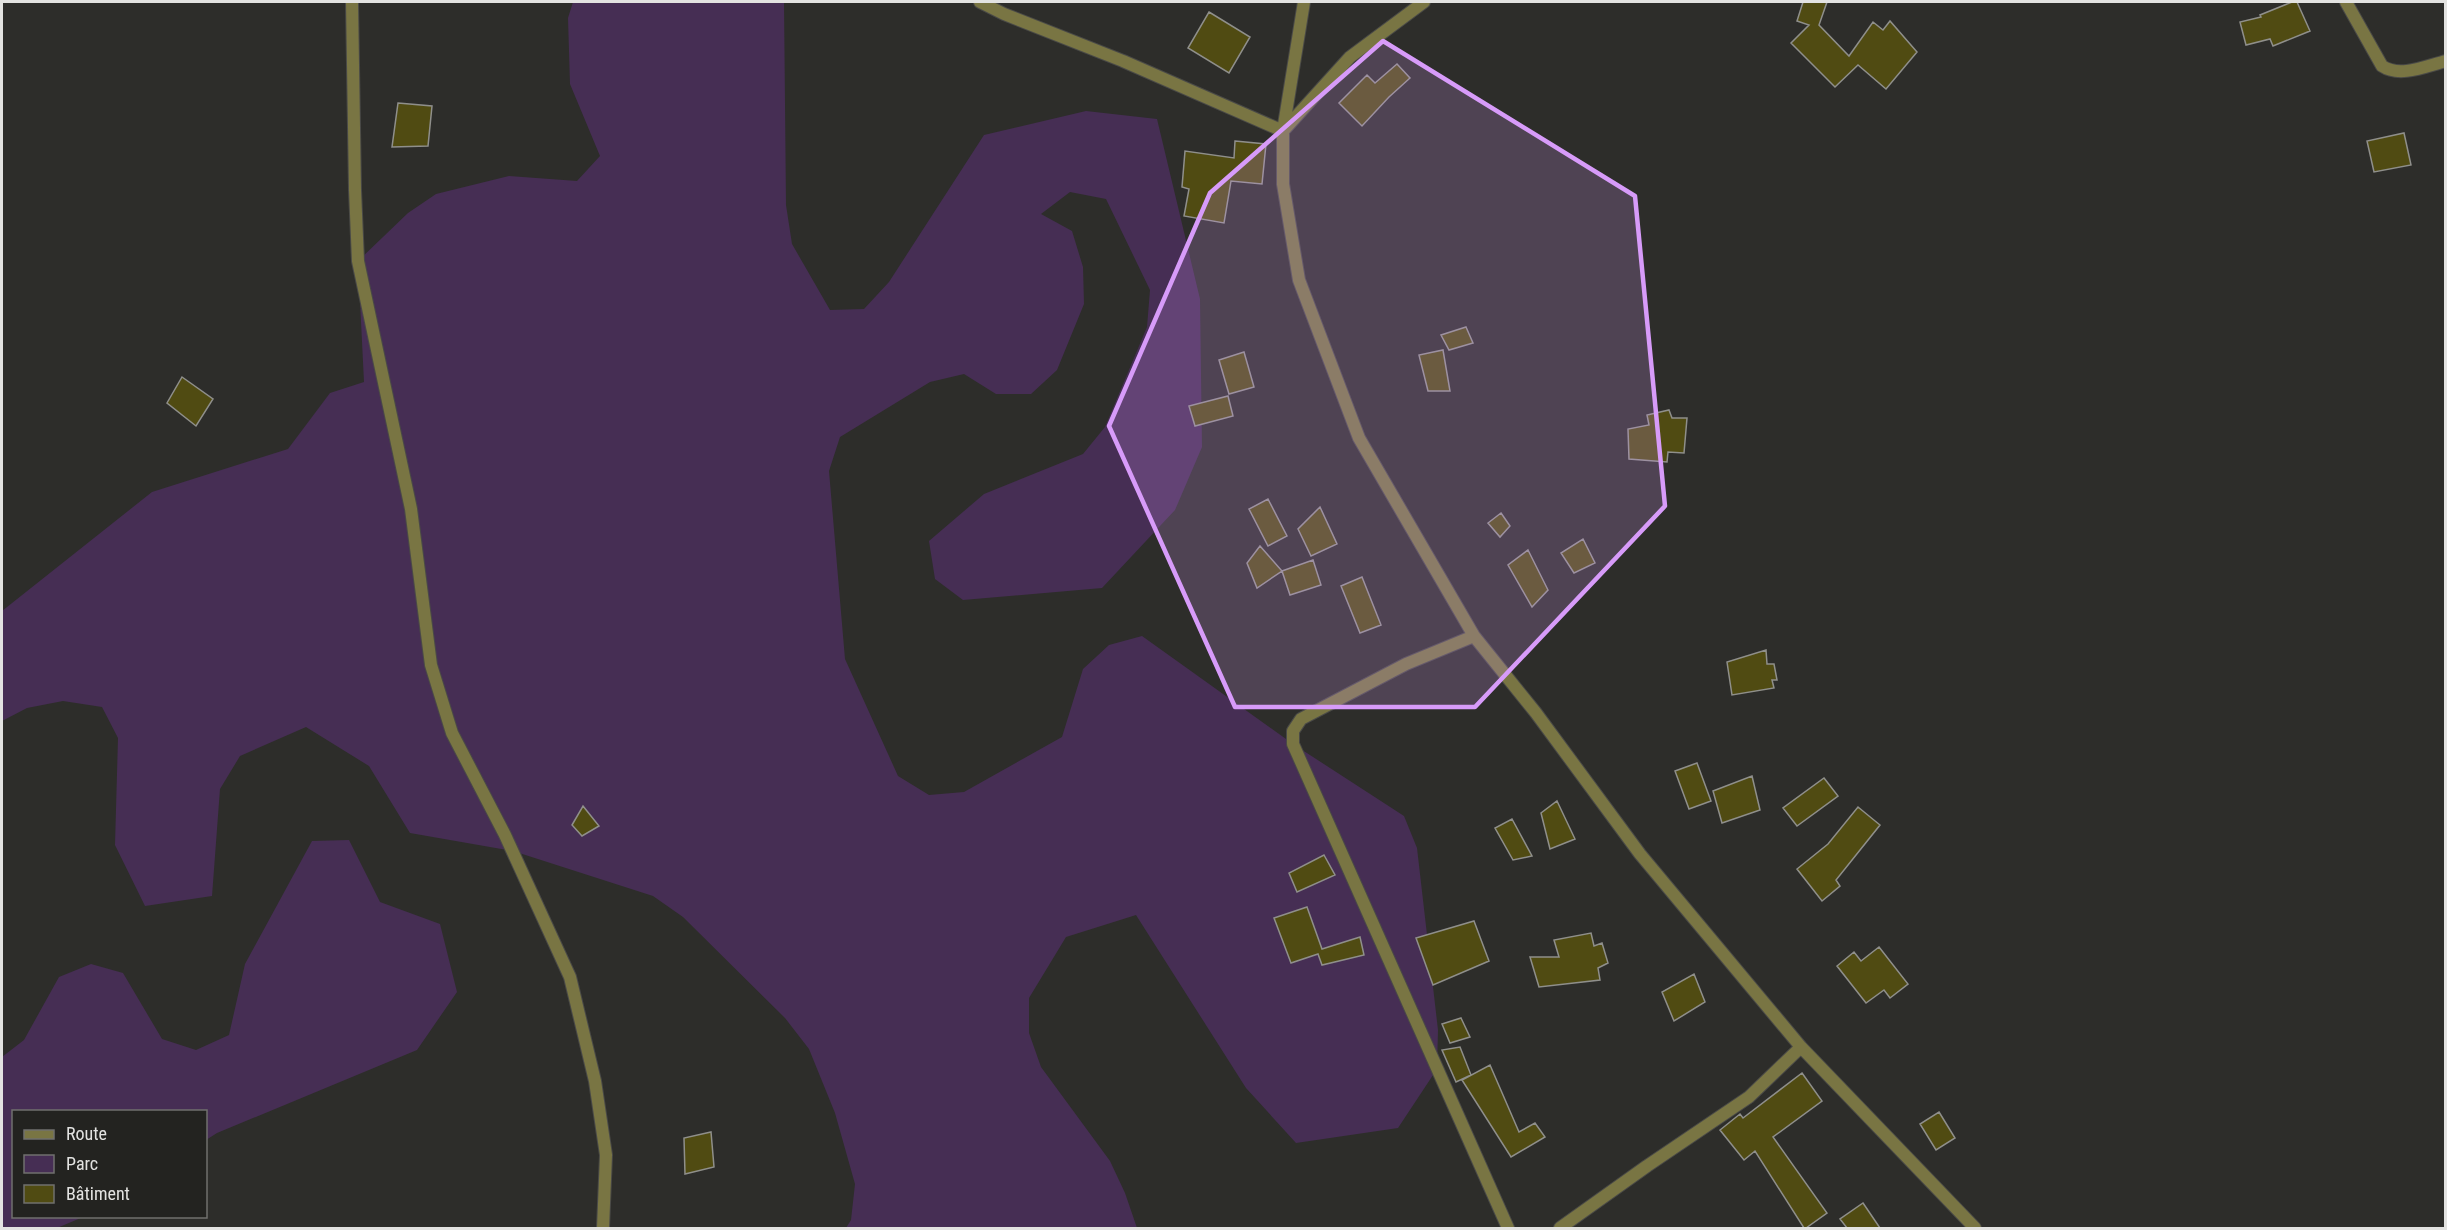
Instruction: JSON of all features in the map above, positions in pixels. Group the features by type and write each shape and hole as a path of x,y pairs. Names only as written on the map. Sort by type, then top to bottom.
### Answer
{"street":[{"path":"352,2 358,261 411,509 431,665 452,733 505,835 570,977 595,1081 606,1155 603,1228"},
{"path":"980,2 1283,131"},
{"path":"1304,2 1283,131 1283,184 1299,280 1355,428 1474,636 1536,713 1640,854 1801,1047 1975,1228"},
{"path":"1283,131 1350,57 1424,2"},
{"path":"2346,2 2382,66 2389,71 2402,71 2445,61"},
{"path":"1474,636 1406,664 1301,718 1293,730 1293,744 1508,1228"},
{"path":"1560,1228 1578,1224 1647,1166 1749,1097 1801,1047"}],"highlighted area":[{"path":"1383,41 1635,196 1665,506 1475,707 1235,707 1109,426 1210,193"}],"green space":[{"path":"573,2 784,2 786,205 792,244 830,310 864,309 889,282 984,135 1086,111 1157,119 1200,299 1202,447 1175,510 1102,588 963,600 935,579 929,541 984,494 1083,454 1105,427 1147,327 1150,290 1106,199 1070,192 1041,214 1072,231 1083,267 1084,304 1057,370 1031,394 996,394 964,374 930,382 840,437 829,471 845,659 898,776 929,795 964,792 1062,737 1083,669 1109,645 1142,636 1293,744 1404,816 1417,848 1438,1030 1437,1069 1398,1128 1296,1143 1246,1088 1136,915 1066,937 1029,998 1029,1033 1041,1067 1110,1161 1125,1193 1137,1228 846,1228 851,1220 855,1184 835,1113 809,1049 785,1018 683,917 653,896 513,851 410,833 369,766 306,727 240,756 220,789 212,896 145,906 115,845 118,738 102,707 63,701 27,708 2,721 2,611 152,492 288,449 330,393 364,382 358,261 408,213 436,194 509,176 577,181 600,156 570,84 568,18"},
{"path":"349,840 380,902 440,924 457,992 417,1050 217,1133 207,1139 207,1110 12,1110 12,1218 81,1218 57,1228 2,1228 2,1057 24,1040 59,977 91,964 123,973 162,1039 196,1050 229,1035 245,964 312,841"}],"building":[{"path":"1803,2 1827,2 1819,25 1849,56 1873,22 1883,30 1890,21 1917,52 1886,89 1858,65 1835,87 1791,43 1809,25 1797,21"},
{"path":"2297,2 2310,31 2273,46 2270,39 2246,45 2240,22 2261,17 2260,15"},
{"path":"1209,12 1250,37 1229,73 1188,48"},
{"path":"1397,64 1410,78 1362,126 1339,103 1367,75 1375,83"},
{"path":"398,103 432,106 428,146 392,147"},
{"path":"2404,133 2411,165 2374,172 2367,141"},
{"path":"1235,141 1266,144 1262,184 1231,181 1224,223 1184,216 1189,189 1182,187 1185,151 1234,158"},
{"path":"1466,327 1473,343 1449,350 1441,335"},
{"path":"1443,350 1450,391 1428,391 1419,355"},
{"path":"1244,352 1254,387 1229,394 1219,360"},
{"path":"182,377 213,399 196,426 167,403"},
{"path":"1228,396 1233,416 1195,426 1189,406"},
{"path":"1669,410 1672,418 1687,418 1684,453 1668,452 1667,462 1629,459 1628,429 1649,425 1647,415"},
{"path":"1268,499 1287,536 1268,546 1249,509"},
{"path":"1320,507 1337,544 1311,556 1298,529"},
{"path":"1501,513 1510,526 1500,537 1488,523"},
{"path":"1583,539 1595,563 1574,573 1561,553"},
{"path":"1260,546 1282,571 1257,588 1247,563"},
{"path":"1528,550 1548,590 1532,607 1508,565"},
{"path":"1313,560 1321,585 1290,595 1282,571"},
{"path":"1362,577 1381,625 1360,633 1341,586"},
{"path":"1766,650 1767,664 1774,664 1777,680 1772,680 1774,688 1732,695 1727,662"},
{"path":"1697,763 1711,801 1689,809 1675,771"},
{"path":"1752,776 1760,810 1722,823 1713,791"},
{"path":"1824,778 1838,796 1797,826 1783,808"},
{"path":"1557,801 1575,839 1550,849 1541,813"},
{"path":"583,806 599,826 582,836 572,825"},
{"path":"1858,807 1880,825 1836,880 1840,886 1822,901 1797,869 1828,844"},
{"path":"1512,819 1532,856 1513,860 1495,828"},
{"path":"1324,855 1335,875 1297,892 1289,873"},
{"path":"1307,907 1322,949 1360,937 1364,955 1322,965 1318,954 1291,963 1274,918"},
{"path":"1474,921 1489,961 1433,985 1416,938"},
{"path":"1591,933 1594,946 1602,943 1608,963 1598,968 1600,980 1539,987 1530,957 1559,957 1554,940"},
{"path":"1879,947 1908,984 1890,998 1884,990 1866,1003 1837,966 1854,952 1861,961"},
{"path":"1694,974 1705,1002 1674,1021 1662,992"},
{"path":"1461,1018 1470,1037 1450,1043 1442,1024"},
{"path":"1460,1047 1471,1075 1456,1082 1442,1050"},
{"path":"1490,1065 1519,1132 1535,1123 1545,1137 1511,1157 1462,1080"},
{"path":"1802,1073 1822,1101 1773,1137 1827,1213 1806,1228 1755,1151 1744,1160 1720,1130 1740,1114 1743,1118"},
{"path":"1939,1112 1955,1138 1936,1150 1920,1124"},
{"path":"711,1132 714,1167 685,1174 684,1138"},
{"path":"1863,1203 1880,1228 1847,1228 1840,1219"}]}
